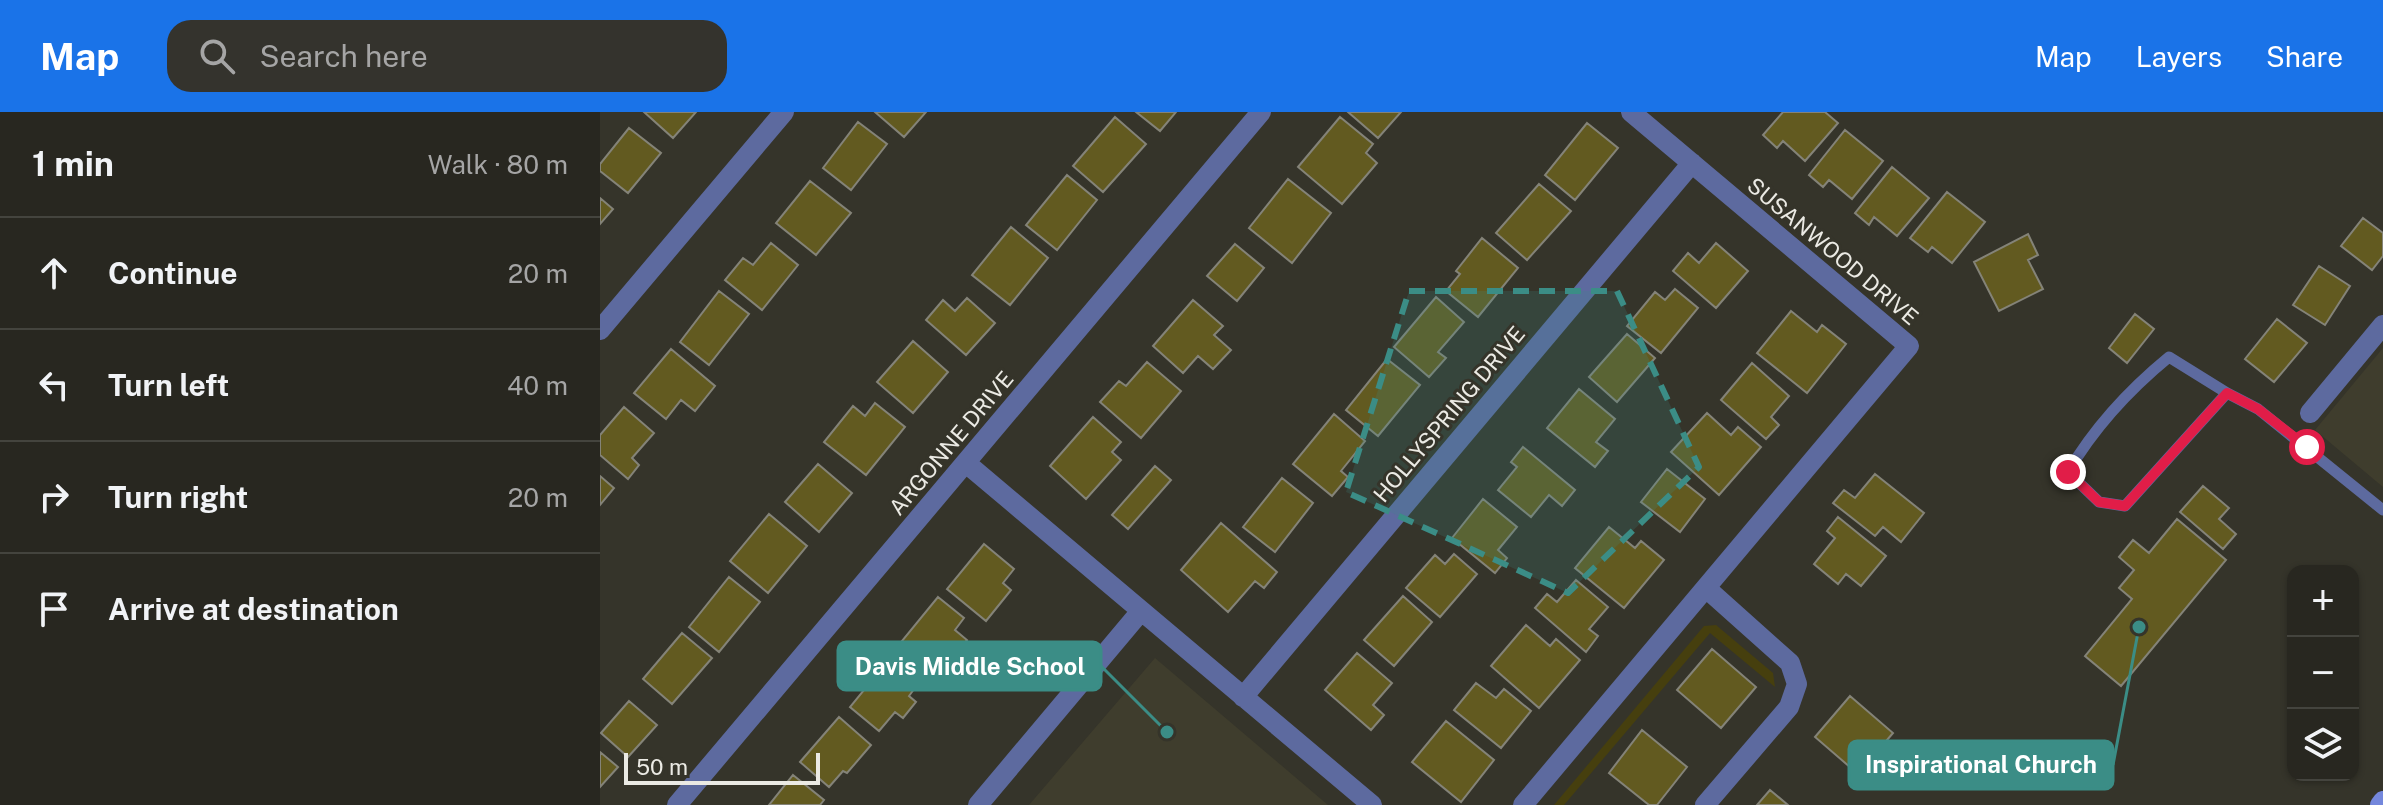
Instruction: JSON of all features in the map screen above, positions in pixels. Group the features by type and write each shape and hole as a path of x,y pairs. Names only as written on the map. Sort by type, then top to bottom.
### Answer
{"street":[{"path":"600,330 784,112"},
{"name":"ARGONNE DRIVE","path":"677,805 1261,112"},
{"name":"SUSANWOOD DRIVE","path":"1523,805 1909,346 1631,112"},
{"name":"HOLLYSPRING DRIVE","path":"1243,697 1692,163"},
{"path":"2310,413 2383,325"},
{"path":"966,463 1372,805"},
{"path":"1705,805 1789,707 1797,684 1790,663 1706,588"},
{"path":"978,805 1141,611"}],"lane":[{"path":"2227,393 2125,506 2099,502 2068,472 2079,453 2137,383 2169,357 2258,409 2383,510"}],"highlighted area":[{"path":"1409,291 1617,291 1699,467 1568,593 1346,492"}],"shaded area":[{"path":"2383,348 2383,487 2315,430"},
{"path":"1716,625 1773,673 1775,687 1710,633 1564,805 1554,805 1704,626"},
{"path":"1155,658 1328,805 1029,805"}],"building":[{"path":"644,112 696,112 673,138"},
{"path":"875,112 926,112 904,137"},
{"path":"1136,112 1176,112 1160,131"},
{"path":"1348,112 1401,112 1378,138"},
{"path":"1783,112 1825,112 1838,123 1805,161 1783,141 1777,148 1763,135"},
{"path":"1115,117 1146,144 1103,192 1073,166"},
{"path":"1340,117 1373,144 1366,153 1377,163 1342,204 1298,167"},
{"path":"858,122 887,144 851,190 823,168"},
{"path":"1587,123 1618,148 1575,200 1545,175"},
{"path":"629,128 661,153 628,193 600,171 600,164"},
{"path":"1845,130 1883,161 1852,199 1829,180 1823,187 1809,175"},
{"path":"1892,167 1929,198 1897,236 1874,217 1869,225 1855,213"},
{"path":"1067,175 1097,200 1057,250 1026,225"},
{"path":"1288,179 1331,213 1292,263 1249,228"},
{"path":"810,181 851,213 816,255 776,223"},
{"path":"1539,184 1571,211 1527,260 1496,233"},
{"path":"1947,192 1985,222 1952,263 1932,247 1928,252 1910,238"},
{"path":"600,198 613,209 600,224"},
{"path":"2363,218 2383,233 2383,256 2372,270 2341,246"},
{"path":"1011,227 1048,258 1010,305 972,275"},
{"path":"2028,234 2038,255 2028,260 2043,289 1999,311 1974,262"},
{"path":"1482,238 1518,268 1478,317 1446,291 1460,274 1456,271"},
{"path":"771,243 798,265 762,310 725,280 743,258 753,265"},
{"path":"1716,243 1748,271 1716,308 1673,271 1688,253 1699,263"},
{"path":"1235,244 1264,268 1237,301 1207,276"},
{"path":"2319,266 2350,286 2325,325 2293,305"},
{"path":"1675,289 1698,308 1661,353 1627,326 1655,292 1665,300"},
{"path":"719,291 749,314 709,365 680,342"},
{"path":"1436,297 1464,322 1438,352 1446,358 1429,377 1394,347"},
{"path":"967,298 995,323 966,355 926,320 943,300 955,311"},
{"path":"1193,300 1223,326 1214,335 1231,350 1213,369 1198,356 1183,373 1153,346"},
{"path":"1791,311 1817,332 1822,325 1846,344 1807,393 1757,353"},
{"path":"2135,314 2154,329 2127,363 2109,348"},
{"path":"2277,319 2307,343 2274,382 2245,359"},
{"path":"1627,334 1655,358 1617,402 1589,377"},
{"path":"913,341 948,372 913,413 877,382"},
{"path":"671,349 715,386 695,411 681,400 666,419 634,393"},
{"path":"1387,359 1420,385 1378,436 1346,410"},
{"path":"1147,362 1181,391 1141,438 1100,402 1119,381 1126,386"},
{"path":"1752,363 1789,396 1771,417 1779,425 1766,439 1721,400"},
{"path":"1579,389 1615,419 1596,442 1608,451 1595,467 1547,428"},
{"path":"875,403 905,427 866,475 824,442 853,406 865,416"},
{"path":"624,407 654,433 632,458 639,465 628,479 600,455 600,435"},
{"path":"1707,413 1731,435 1738,427 1761,447 1719,495 1671,452"},
{"path":"1334,414 1365,441 1341,471 1348,477 1332,496 1293,464"},
{"path":"1093,417 1121,442 1112,452 1121,460 1086,499 1050,466"},
{"path":"1523,447 1575,490 1562,506 1549,495 1531,517 1498,490 1517,467 1511,462"},
{"path":"818,464 852,493 819,532 785,502"},
{"path":"1155,466 1171,480 1128,529 1112,515"},
{"path":"1667,469 1705,499 1680,532 1641,502"},
{"path":"1875,474 1924,513 1901,542 1883,527 1875,536 1833,503 1844,490 1855,498"},
{"path":"600,476 614,488 600,505"},
{"path":"1282,478 1313,503 1275,552 1243,527"},
{"path":"2203,486 2229,508 2219,519 2236,534 2223,549 2180,512"},
{"path":"1483,499 1517,527 1498,550 1507,558 1495,573 1452,538"},
{"path":"769,514 807,546 768,593 730,561"},
{"path":"1838,517 1886,556 1861,586 1846,574 1838,584 1814,564 1835,538 1827,531"},
{"path":"2177,519 2226,560 2121,686 2085,656 2132,599 2119,588 2134,570 2119,557 2133,540 2149,553"},
{"path":"1221,523 1277,572 1264,588 1255,581 1228,612 1181,570"},
{"path":"1609,527 1635,548 1641,541 1664,560 1624,608 1575,568"},
{"path":"984,544 1014,569 1003,583 1011,590 986,621 947,589"},
{"path":"1454,554 1477,574 1440,617 1406,588 1435,555 1445,564"},
{"path":"729,577 760,602 719,652 689,627"},
{"path":"1576,580 1608,607 1589,629 1598,636 1586,652 1535,608 1547,594 1557,602"},
{"path":"1403,596 1432,622 1394,666 1364,640"},
{"path":"938,597 964,618 955,630 967,640 935,678 897,647"},
{"path":"1526,625 1550,646 1556,639 1580,660 1539,708 1491,666"},
{"path":"682,633 712,658 672,704 643,679"},
{"path":"1712,649 1756,687 1721,728 1677,690"},
{"path":"1357,653 1392,683 1373,705 1384,715 1371,730 1325,690"},
{"path":"891,657 920,681 909,696 916,702 903,718 895,712 879,731 850,707"},
{"path":"1476,683 1496,698 1504,689 1531,711 1501,748 1454,710"},
{"path":"1850,696 1893,733 1858,774 1815,737"},
{"path":"629,701 657,725 628,757 601,733"},
{"path":"839,717 871,745 847,773 843,771 829,787 800,762"},
{"path":"1446,721 1494,760 1461,802 1412,762"},
{"path":"1642,730 1687,767 1657,805 1649,805 1609,773"},
{"path":"600,752 618,767 600,787"},
{"path":"793,775 824,800 820,805 769,805"},
{"path":"1770,790 1788,805 1757,805"}],"place":[{"name":"Inspirational Church","path":"2139,627"},
{"name":"Davis Middle School","path":"1167,732"}],"route":[{"path":"2068,472 2099,502 2125,506 2227,393 2258,409 2307,447"}]}
